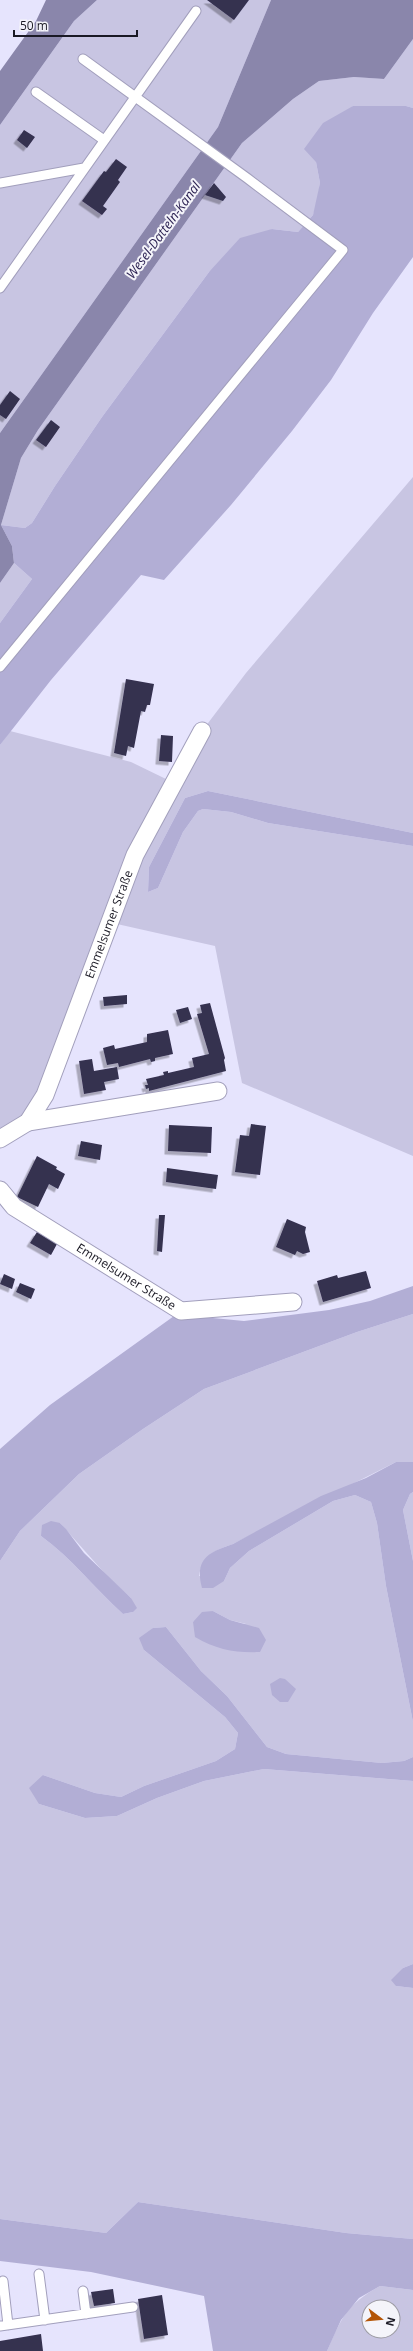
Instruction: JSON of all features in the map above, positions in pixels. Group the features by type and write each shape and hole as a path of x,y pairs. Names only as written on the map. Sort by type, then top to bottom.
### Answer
{"street":[{"name":"Emmelsumer Straße","path":"28,1122 45,1095 135,855 202,731"},
{"name":"Emmelsumer Straße","path":"0,1139 28,1122 218,1091"},
{"name":"Emmelsumer Straße","path":"0,1190 14,1207 180,1311 293,1302"}],"lane":[{"path":"0,288 196,10"},
{"path":"0,667 343,250 182,130 83,59"},
{"path":"36,92 104,140"},
{"path":"0,183 84,168"},
{"path":"39,2274 45,2320"},
{"path":"3,2281 4,2325 134,2307"},
{"path":"83,2291 86,2314"}],"shaded area":[{"path":"97,0 271,0 218,127 0,433 0,125 74,21"},
{"path":"413,39 413,108 406,106 353,106 316,162 320,183 317,203 313,215 298,232 272,229 209,272 102,417 32,523 25,528 1,525 21,458 38,430 242,143 293,99 319,81 354,77 384,79"},
{"path":"353,106 406,106 413,108 413,257 373,313 331,380 292,431 231,505 164,580 141,575 51,680 0,745 0,623 32,579 14,563 12,546 1,525 25,528 32,523 102,417 209,272 240,238 272,229 298,232 313,215 320,183 316,162 304,149 323,123"},
{"path":"413,477 413,833 208,791 185,798 149,867 148,892 158,888 183,832 198,811 203,809 231,812 268,823 413,846 413,1156 242,1083 215,946 117,924 141,860 185,780 202,731 246,673"},
{"path":"14,563 32,579 0,623 0,583"},
{"path":"10,731 131,762 166,779 135,843 41,1088 26,1113 0,1136 0,745"},
{"path":"208,791 413,833 413,846 268,823 231,812 203,809 198,811 183,832 158,888 148,892 149,867 185,798"},
{"path":"413,1286 413,1314 357,1332 204,1389 143,1429 79,1474 20,1531 0,1561 0,1449 50,1405 181,1311 213,1318 244,1321 329,1310 370,1301"},
{"path":"413,1314 413,1462 396,1462 233,1544 215,1551 203,1563 199,1576 224,1581 230,1568 249,1551 333,1501 355,1495 371,1502 377,1523 386,1586 413,1722 413,1757 404,1761 382,1763 286,1754 267,1747 227,1696 201,1671 166,1627 153,1628 144,1650 225,1717 238,1733 235,1749 216,1761 144,1786 121,1797 95,1793 43,1775 39,1804 85,1818 117,1816 157,1798 204,1781 264,1769 413,1781 413,1964 403,1968 396,1986 413,1988 413,2239 346,2233 138,2202 106,2233 0,2219 0,1561 20,1531 79,1474 143,1429 204,1389 357,1332","holes":["60,1523 108,1577 131,1598 133,1612 123,1614 63,1554 41,1536","213,1611 230,1620 246,1624 193,1622"]},
{"path":"396,1462 413,1462 413,1492 410,1494 403,1510 413,1561 413,1722 386,1586 377,1523 371,1502 355,1495 333,1501 249,1551 230,1568 224,1581 213,1588 202,1588 200,1578 202,1563 217,1550 233,1544 321,1496 366,1478"},
{"path":"413,1492 413,1561 403,1510 410,1494"},
{"path":"51,1521 60,1523 84,1553 131,1598 137,1608 133,1612 123,1614 63,1554 41,1536 42,1525"},
{"path":"213,1611 230,1620 259,1628 266,1640 260,1652 227,1650 211,1645 195,1637 193,1622 202,1612"},
{"path":"166,1627 201,1671 227,1696 267,1747 286,1754 382,1763 404,1761 413,1757 413,1781 264,1769 204,1781 157,1798 117,1816 85,1818 39,1804 29,1788 43,1775 95,1793 121,1797 144,1786 216,1761 235,1749 238,1733 225,1717 144,1650 139,1638 153,1628"},
{"path":"280,1678 285,1679 296,1689 288,1702 280,1702 272,1695 270,1684"},
{"path":"413,1964 413,1988 396,1986 391,1980 403,1968"},
{"path":"138,2202 346,2233 413,2239 413,2290 380,2286 359,2298 341,2320 327,2351 213,2351 204,2296 91,2272 0,2261 0,2219 106,2233"},
{"path":"380,2286 413,2290 413,2351 327,2351 341,2321 359,2299"}],"water":[{"path":"46,0 97,0 74,21 0,125 0,71 36,21"},
{"name":"Wesel-Datteln-Kanal","path":"271,0 413,0 413,39 384,79 354,77 319,81 293,99 242,143 38,430 21,458 1,525 12,546 14,563 0,583 0,433 218,127"}],"building":[{"path":"207,0 249,0 234,20"},
{"path":"24,130 35,137 27,148 17,140"},
{"path":"116,159 127,167 118,180 120,182 103,206 107,209 102,215 82,201 104,171 106,172"},
{"path":"214,183 226,197 223,201 205,195"},
{"path":"10,391 20,399 6,419 0,415 0,405"},
{"path":"51,420 60,427 46,447 36,440"},
{"path":"126,679 154,684 150,705 147,705 145,712 141,711 134,748 128,746 126,756 114,753"},
{"path":"161,735 173,736 172,762 159,761"},
{"path":"127,995 127,1004 104,1006 103,997"},
{"path":"210,1003 225,1058 226,1071 149,1091 149,1088 146,1089 145,1085 148,1085 146,1079 164,1075 163,1072 168,1071 168,1073 194,1067 192,1058 209,1054 197,1014 202,1013 200,1005"},
{"path":"188,1007 192,1019 180,1023 176,1010"},
{"path":"168,1030 173,1054 155,1058 155,1061 151,1062 150,1059 119,1067 118,1063 107,1065 103,1048 114,1045 115,1049 147,1042 147,1034"},
{"path":"92,1059 94,1071 117,1067 119,1079 104,1082 106,1090 84,1094 79,1061"},
{"path":"251,1124 266,1126 260,1175 235,1172 240,1135 249,1136"},
{"path":"169,1125 212,1127 211,1153 168,1151"},
{"path":"81,1141 102,1145 100,1160 78,1156"},
{"path":"37,1156 57,1167 56,1169 65,1174 58,1189 49,1184 38,1207 17,1197"},
{"path":"167,1168 218,1175 216,1189 166,1182"},
{"path":"159,1215 165,1215 162,1252 157,1251"},
{"path":"287,1219 306,1227 305,1232 310,1252 303,1254 297,1251 295,1255 276,1247"},
{"path":"37,1232 57,1244 51,1255 30,1243"},
{"path":"366,1271 371,1288 323,1302 317,1281 337,1275 338,1278"},
{"path":"4,1274 15,1279 12,1289 0,1284"},
{"path":"20,1283 35,1289 31,1299 16,1292"},
{"path":"113,2289 115,2303 94,2306 91,2292"},
{"path":"162,2295 168,2335 144,2339 138,2299"},
{"path":"41,2334 43,2351 0,2351 0,2341"}]}
